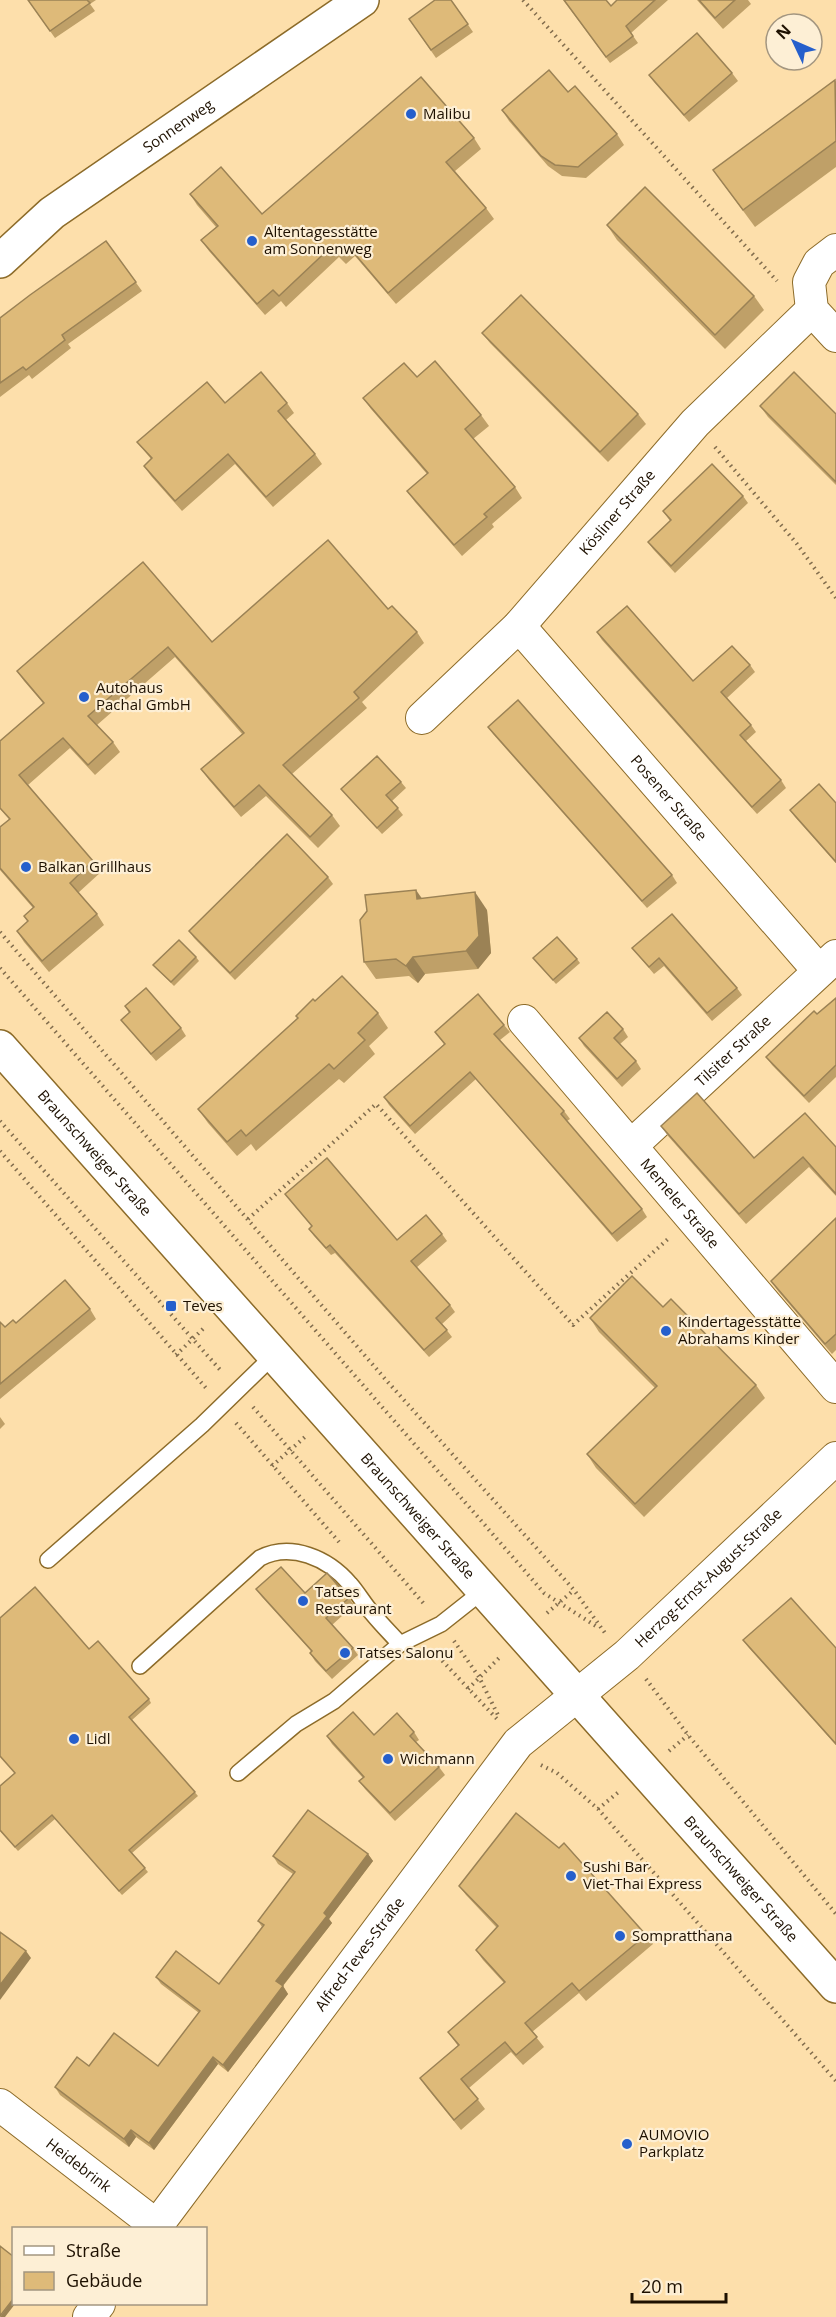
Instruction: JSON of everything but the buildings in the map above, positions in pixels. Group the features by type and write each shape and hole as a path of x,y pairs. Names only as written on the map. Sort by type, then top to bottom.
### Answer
{"street":[{"name":"Sonnenweg","path":"0,261 52,213 362,0"},
{"path":"836,250 819,263 809,282 812,309 836,336"},
{"name":"Kösliner Straße","path":"422,718 519,626 695,423 812,309"},
{"name":"Posener Straße","path":"519,626 827,964"},
{"name":"Tilsiter Straße","path":"632,1145 827,964"},
{"name":"Memeler Straße","path":"524,1022 632,1145 836,1387"},
{"name":"Braunschweiger Straße","path":"0,1047 836,1986"},
{"name":"Herzog-Ernst-August-Straße","path":"579,1696 832,1470"},
{"name":"Alfred-Teves-Straße","path":"156,2227 518,1743 579,1696"},
{"name":"Heidebrink","path":"0,2105 156,2227"},
{"path":"89,2317 98,2305"}],"lane":[{"path":"48,1560 202,1425 273,1356"},
{"path":"140,1666 260,1558 274,1551 308,1555 328,1563 350,1583 371,1613 400,1644"},
{"path":"238,1773 297,1724 334,1701 400,1644 441,1624 484,1590"}],"path":[{"path":"523,0 781,286 812,309"},
{"path":"695,423 797,544 836,598"},
{"path":"0,932 386,1380 573,1590 602,1630 544,1593 0,968"},
{"path":"248,1219 376,1104 573,1325 692,1217"},
{"path":"0,1121 441,1624 479,1677 503,1724 453,1674"},
{"path":"176,1355 229,1306"},
{"path":"273,1466 328,1416"},
{"path":"558,1603 573,1590"},
{"path":"641,1672 688,1736 836,1914"},
{"path":"468,1689 479,1677"},
{"path":"532,1761 557,1773 598,1809 836,2081"}],"place":[{"name":"Malibu","path":"411,114"},
{"name":"Altentagesstätte am Sonnenweg","path":"252,241"},
{"name":"Autohaus Pachal GmbH","path":"84,697"},
{"name":"Balkan Grillhaus","path":"26,867"},
{"name":"Teves","path":"171,1306"},
{"name":"Kindertagesstätte Abrahams Kinder","path":"666,1331"},
{"name":"Tatses Restaurant","path":"303,1601"},
{"name":"Tatses Salonu","path":"345,1653"},
{"name":"Lidl","path":"74,1739"},
{"name":"Wichmann","path":"388,1759"},
{"name":"Sushi Bar Viet-Thai Express","path":"571,1876"},
{"name":"Sompratthana","path":"620,1936"},
{"name":"AUMOVIO Parkplatz","path":"627,2144"}]}
